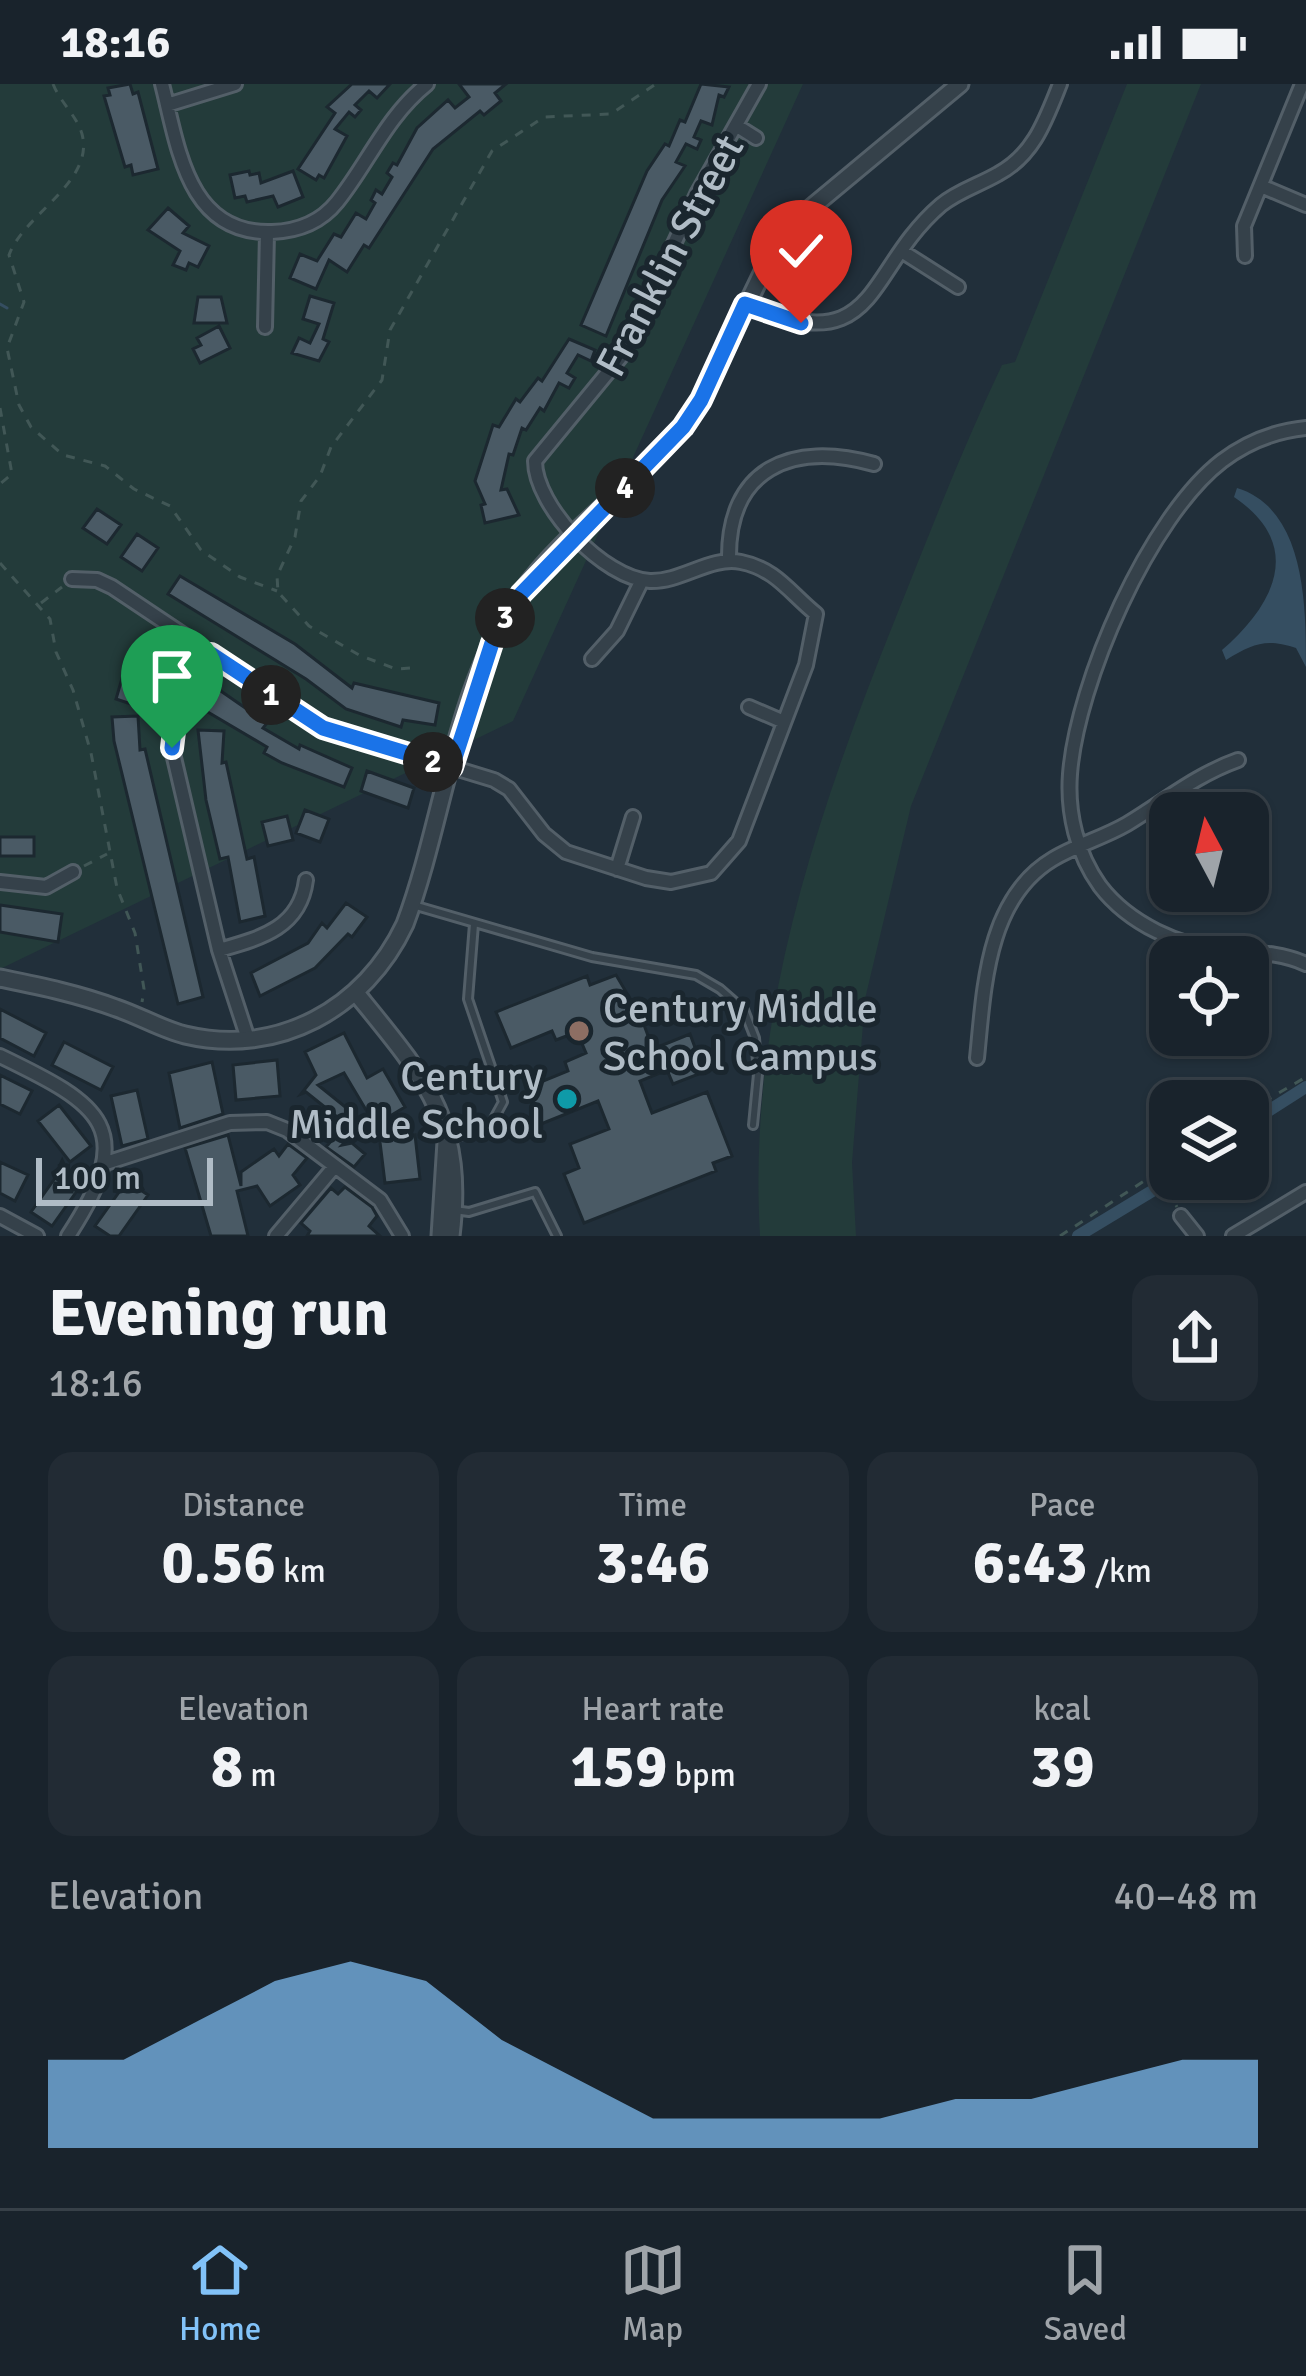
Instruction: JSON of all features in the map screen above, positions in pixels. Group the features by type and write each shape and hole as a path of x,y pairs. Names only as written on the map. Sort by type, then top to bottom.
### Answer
{"street":[{"path":"162,84 194,193 223,220 267,232 312,223 332,208 385,128 427,84"},
{"path":"167,105 235,84"},
{"name":"Franklin Street","path":"642,580 605,562 538,491 538,452 598,389 623,354 697,194 759,84"},
{"path":"0,979 196,1037 248,1039 306,1025 356,993 397,942 492,643 521,594 683,427 701,400 774,242 794,220 960,84"},
{"path":"745,304 801,323 840,318 872,297 942,205 1020,159 1038,136 1060,84"},
{"path":"1245,256 1244,226 1302,84"},
{"path":"737,126 756,138"},
{"path":"1261,186 1306,205"},
{"path":"265,327 267,232"},
{"path":"903,252 958,287"},
{"path":"1306,428 1266,436 1223,460 1196,486 1139,564 1089,691 1072,753 1070,810 1080,849 1100,886 1152,930 1187,944 1288,956 1306,964"},
{"path":"729,560 733,510 758,476 793,461 836,456 874,464"},
{"path":"72,579 105,583 323,728 509,789 544,834 566,852 671,882 710,873 745,829 806,665 816,614 777,576 729,560 666,580 642,580 617,631 592,659"},
{"path":"211,654 177,706 172,748 219,950 248,1039"},
{"path":"749,707 784,722"},
{"path":"977,1058 985,984 998,930 1014,900 1041,868 1139,817 1183,784 1238,760"},
{"path":"617,868 633,818"},
{"path":"0,882 46,887 73,872"},
{"path":"219,950 279,928 300,908 306,880"},
{"path":"356,993 423,1079 454,1156 451,1236"},
{"path":"0,1056 70,1090 87,1105 105,1142 100,1183 68,1236"},
{"path":"106,1162 250,1120 287,1130 380,1200 402,1236"},
{"path":"440,1236 446,1142"},
{"path":"277,1236 335,1166"},
{"path":"1233,1236 1306,1192"},
{"path":"0,1216 38,1236"},
{"path":"1181,1216 1196,1236"}],"lane":[{"path":"412,905 592,957 696,975 720,989 744,1010 755,1038 758,1074 753,1125"},
{"path":"446,1142 491,1124 503,1102 468,999 474,923"},
{"path":"454,1210 469,1212 535,1192 557,1236"}],"path":[{"path":"53,84 81,129 83,154 71,178 29,222 9,255 24,302 7,348 23,418 63,454 105,466 134,489 170,506 201,550 239,577 278,592 309,626 359,655 396,669 410,668"},
{"path":"278,592 277,576 295,537 302,501 320,476 331,447 382,380 390,330 492,152 544,117 611,114 656,84"},
{"path":"0,409 13,463 12,474 0,484"},
{"path":"0,563 50,620 56,652 73,691 91,754 109,853 135,933 144,989 138,1017"},
{"path":"259,581 277,576"},
{"path":"40,604 72,579"},
{"path":"73,872 109,853"},
{"path":"1269,1099 1306,1077"},
{"path":"1060,1236 1149,1177"}],"green space":[{"path":"0,84 803,84 513,721 0,969"},
{"path":"1127,84 1201,84 911,806 865,999 852,1163 856,1236 760,1236 765,1075 776,997 814,843 867,692 947,490 1002,365 1015,362"}],"water":[{"path":"1237,488 1260,499 1289,538 1302,590 1306,667 1296,648 1276,643 1260,644 1226,660 1222,650 1256,613 1274,574 1270,535 1234,497"}],"building":[{"path":"130,84 133,94 138,92 158,169 133,175 131,165 125,167 104,96 110,95 108,88"},
{"path":"352,84 390,84 377,98 369,91 355,105 361,110 355,117 349,112 335,129 347,136 324,178 319,175 316,180 298,169 335,113 327,107"},
{"path":"459,84 506,84 495,93 501,101 484,115 480,111 433,149 369,248 364,245 347,272 329,260 316,289 290,278 300,254 317,261 334,234 341,237 356,213 366,219 376,190 382,194 392,177 387,173 393,163 397,165 417,128 448,100 455,108 469,97"},
{"path":"701,84 729,87 724,97 719,95 712,125 701,121 694,137 701,140 697,149 686,144 676,162 685,166 662,200 606,336 581,325 647,171 665,144 669,146 680,120 685,122"},
{"path":"249,171 250,175 259,173 261,183 293,171 303,197 278,207 273,196 247,202 245,196 235,198 230,175"},
{"path":"168,208 189,226 183,233 209,246 198,267 189,263 186,270 173,265 180,251 148,230"},
{"path":"310,296 334,303 323,339 329,342 319,361 292,353 299,338 310,343 319,324 303,319"},
{"path":"198,297 221,297 227,323 194,323"},
{"path":"219,326 230,348 200,363 193,349 201,345 197,338"},
{"path":"569,339 595,350 591,361 578,355 567,373 575,378 569,388 559,383 544,411 540,408 526,430 522,428 513,455 509,454 501,490 507,489 519,515 485,523 481,505 485,504 475,481 493,425 499,427 516,399 520,402 538,378 542,381"},
{"path":"97,509 121,525 107,544 83,528"},
{"path":"137,534 158,548 142,571 121,557"},
{"path":"180,576 295,644 352,688 354,683 439,703 435,725 403,720 401,727 346,709 168,594"},
{"path":"150,644 172,657 159,678 151,673 140,707 116,699 123,675 130,678"},
{"path":"215,687 267,723 263,728 299,749 300,745 352,768 344,787 282,763 264,753 267,747 201,708"},
{"path":"138,716 140,750 145,749 203,997 178,1004 114,741 112,717"},
{"path":"198,730 224,731 222,763 226,762 247,859 254,857 265,916 240,922 228,857 220,859 206,800"},
{"path":"367,771 414,788 408,808 361,791"},
{"path":"305,810 329,819 320,842 296,833"},
{"path":"287,816 293,840 268,846 262,822"},
{"path":"0,837 34,837 34,856 0,856"},
{"path":"346,903 367,917 352,937 348,934 315,968 260,996 251,973 308,943 322,923 327,928"},
{"path":"0,905 62,914 58,942 0,932"},
{"name":"Century Middle School","path":"616,975 635,1007 645,1003 653,1022 644,1025 653,1049 690,1034 704,1072 673,1084 667,1070 640,1081 652,1113 707,1092 732,1156 713,1163 716,1171 584,1223 564,1174 579,1168 570,1144 609,1129 598,1101 541,1124 526,1088 568,1071 565,1062 586,1053 577,1032 556,1040 552,1031 511,1048 496,1012 587,976 590,985"},
{"path":"0,1009 46,1033 34,1056 0,1038"},
{"path":"344,1033 367,1078 383,1069 405,1107 375,1125 344,1073 318,1085 364,1122 342,1145 352,1143 365,1154 354,1167 326,1147 346,1124 306,1092 301,1094 316,1075 305,1052"},
{"path":"64,1042 113,1067 101,1090 52,1065"},
{"path":"277,1060 280,1096 236,1100 233,1065"},
{"path":"212,1062 223,1114 180,1128 169,1073"},
{"path":"0,1075 32,1091 20,1114 0,1104"},
{"path":"137,1090 148,1139 122,1146 111,1096"},
{"path":"59,1105 91,1146 70,1162 38,1121"},
{"path":"379,1134 385,1139 415,1135 420,1179 385,1183"},
{"path":"228,1135 241,1186 241,1172 274,1149 279,1156 288,1144 307,1158 293,1175 300,1185 270,1206 257,1186 237,1191 248,1236 211,1236 185,1148"},
{"path":"0,1162 28,1175 15,1201 0,1193"},
{"path":"63,1167 84,1181 52,1226 31,1212"},
{"path":"127,1181 148,1195 119,1236 110,1236 95,1226"},
{"path":"345,1187 372,1207 377,1216 369,1226 380,1236 307,1236 310,1231 301,1223 331,1188 338,1194"}],"waterway":[{"path":"0,304 7,308"},
{"path":"1269,1111 1306,1087"},
{"path":"1078,1236 1149,1193"}],"place":[{"name":"Century Middle School Campus","path":"579,1031"},
{"name":"Century Middle School","path":"567,1099"}],"route":[{"path":"172,748 177,706 211,654 323,728 452,767 492,643 521,594 683,427 701,400 745,304 801,323"}]}
